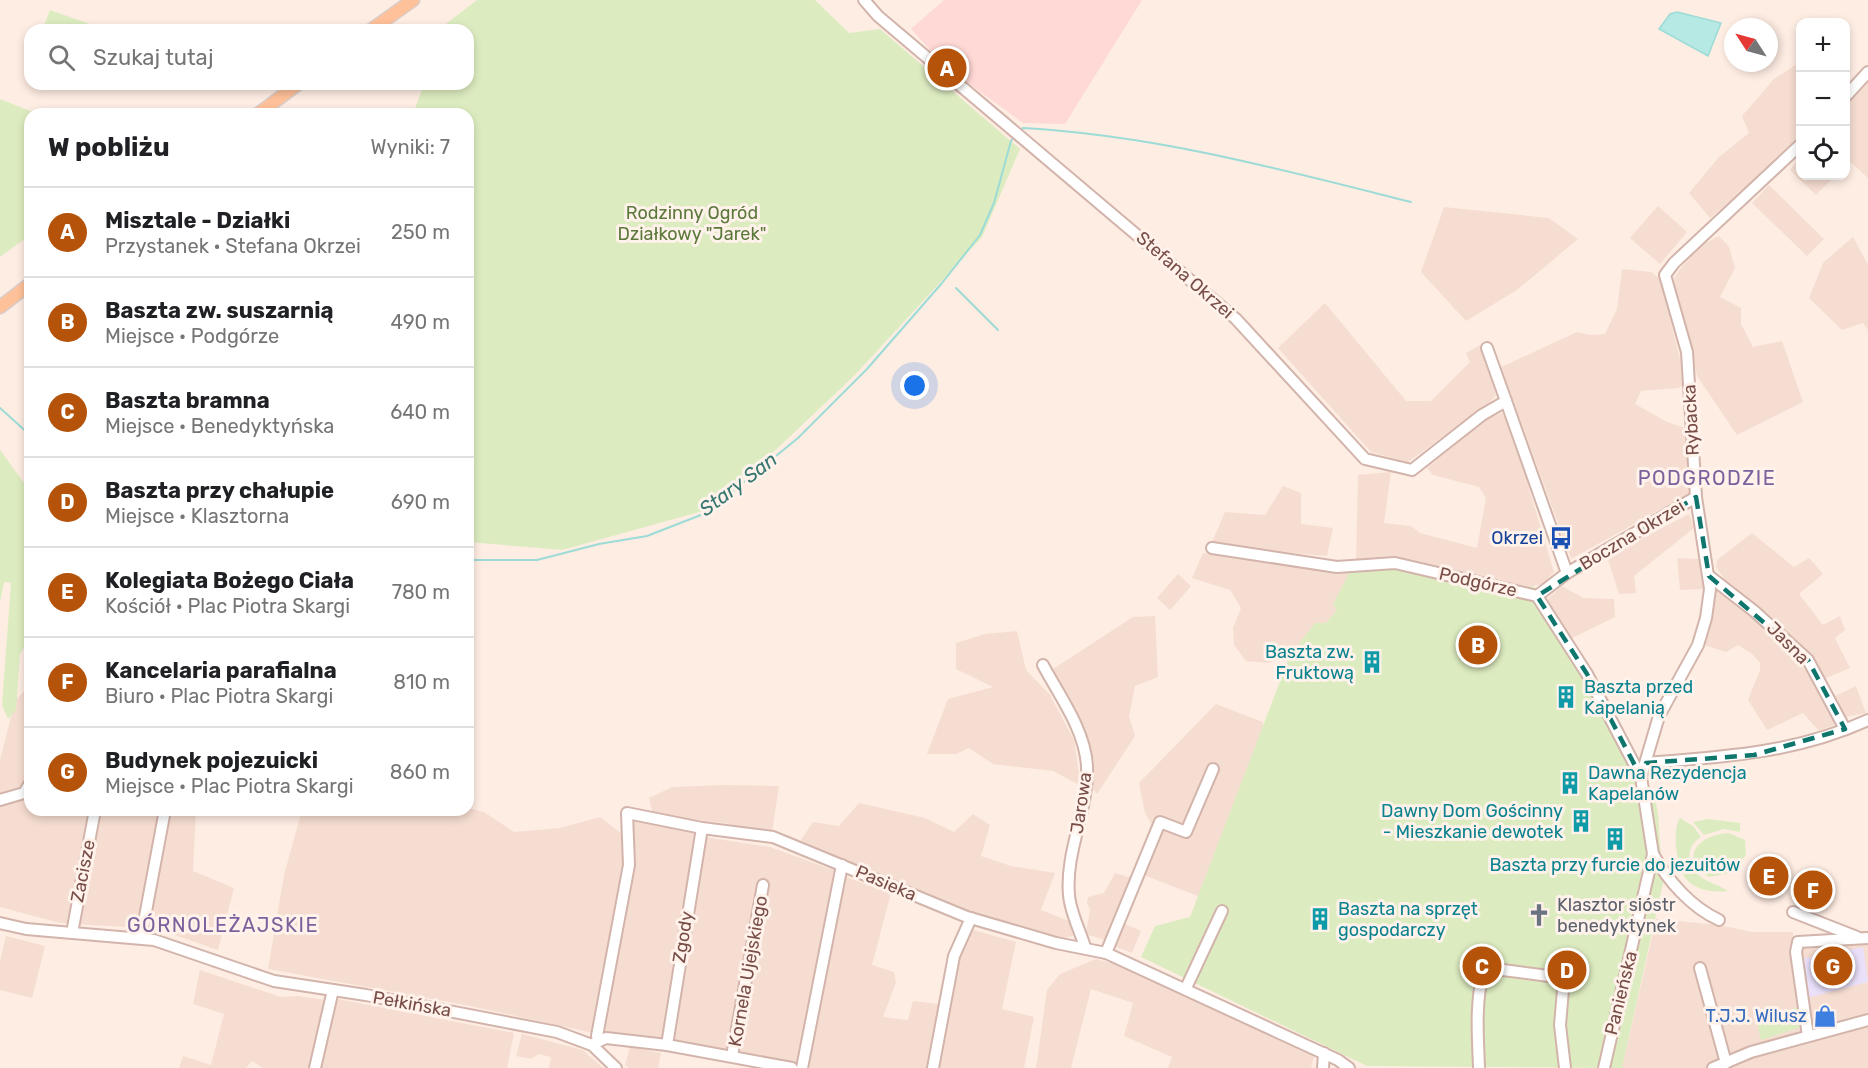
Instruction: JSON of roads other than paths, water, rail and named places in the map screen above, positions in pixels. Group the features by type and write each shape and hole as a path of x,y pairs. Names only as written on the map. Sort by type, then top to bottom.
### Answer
{"main road":[{"path":"379,24 413,0"},
{"path":"266,108 290,90"},
{"path":"0,307 24,289"}],"street":[{"name":"Stefana Okrzei","path":"864,0 878,16 1236,319 1365,459 1412,470 1482,415 1506,401"},
{"path":"1850,91 1868,72"},
{"name":"Rybacka","path":"1641,777 1659,716 1698,645 1706,618 1709,576 1696,497 1687,352 1665,275 1674,263 1796,149"},
{"path":"1487,348 1568,573 1537,596"},
{"name":"Boczna Okrzei","path":"1568,573 1696,497"},
{"name":"Podgórze","path":"1212,549 1336,567 1395,563 1537,596 1587,674 1641,777"},
{"name":"Jasna","path":"1709,576 1754,611 1808,660 1845,729"},
{"name":"Jarowa","path":"1043,666 1079,730 1087,764 1086,786 1071,869 1069,896 1085,948"},
{"path":"1646,763 1754,755 1823,738 1868,720"},
{"path":"1106,953 1160,822 1186,831 1214,769"},
{"name":"Panieńska","path":"1604,1068 1653,854 1641,777"},
{"path":"0,800 24,794"},
{"name":"Pasieka","path":"595,1042 629,865 627,813 702,828 773,837 971,918 1056,943 1106,953 1324,1053 1349,1068"},
{"name":"Zacisze","path":"72,933 94,816"},
{"path":"141,938 164,816"},
{"name":"Zgody","path":"667,1046 702,828"},
{"path":"1653,854 1663,872 1706,914 1719,920"},
{"path":"802,1068 842,865"},
{"name":"Kornela Ujejskiego","path":"732,1056 763,885"},
{"path":"1186,988 1222,911"},
{"path":"1794,912 1865,938"},
{"path":"933,1068 954,956 971,918"},
{"name":"Pełkińska","path":"0,923 72,933 141,938 200,955 262,978 557,1032 595,1042 616,1068"},
{"path":"1808,1036 1796,952 1798,942 1865,938"},
{"path":"1700,968 1726,1063"},
{"path":"1479,1068 1478,1018 1483,974 1503,970 1564,978 1560,1025 1565,1068"},
{"path":"315,1068 333,990"},
{"path":"1713,1068 1751,1052 1868,1020"},
{"path":"595,1042 606,1038 667,1046 792,1068"},
{"path":"1323,1068 1324,1053"}],"water":[{"path":"1677,12 1721,23 1708,56 1659,29 1670,14"}],"waterway":[{"path":"1020,131 1023,128 1072,132 1170,146 1267,166 1411,202"},
{"name":"Stary San","path":"474,560 537,560 599,544 647,536 706,513 798,438 867,369 942,283 980,235 994,203 1014,137"},
{"path":"956,288 998,330"},
{"name":"Stary San","path":"0,408 24,430"}],"place":[{"name":"Misztale - Działki","path":"947,68"},
{"name":"Okrzei","path":"1561,538"},
{"name":"Baszta zw. suszarnią","path":"1478,645"},
{"name":"Baszta zw. Fruktową","path":"1372,662"},
{"name":"Baszta przed Kapelanią","path":"1566,697"},
{"name":"Dawna Rezydencja Kapelanów","path":"1570,783"},
{"name":"Dawny Dom Gościnny - Mieszkanie dewotek","path":"1581,821"},
{"name":"Baszta przy furcie do jezuitów","path":"1615,839"},
{"name":"Kolegiata Bożego Ciała","path":"1769,876"},
{"name":"Kancelaria parafialna","path":"1813,890"},
{"name":"Klasztor sióstr benedyktynek","path":"1539,915"},
{"name":"Baszta na sprzęt gospodarczy","path":"1320,919"},
{"name":"Baszta bramna","path":"1482,966"},
{"name":"Budynek pojezuicki","path":"1833,966"},
{"name":"Baszta przy chałupie","path":"1567,970"},
{"name":"T.J.J. Wilusz","path":"1825,1016"}],"district":[{"name":"PODGRODZIE","path":"1707,478"},
{"name":"GÓRNOLEŻAJSKIE","path":"223,925"}],"park label":[{"name":"Rodzinny Ogród Działkowy \"Jarek\"","path":"692,223"}]}
